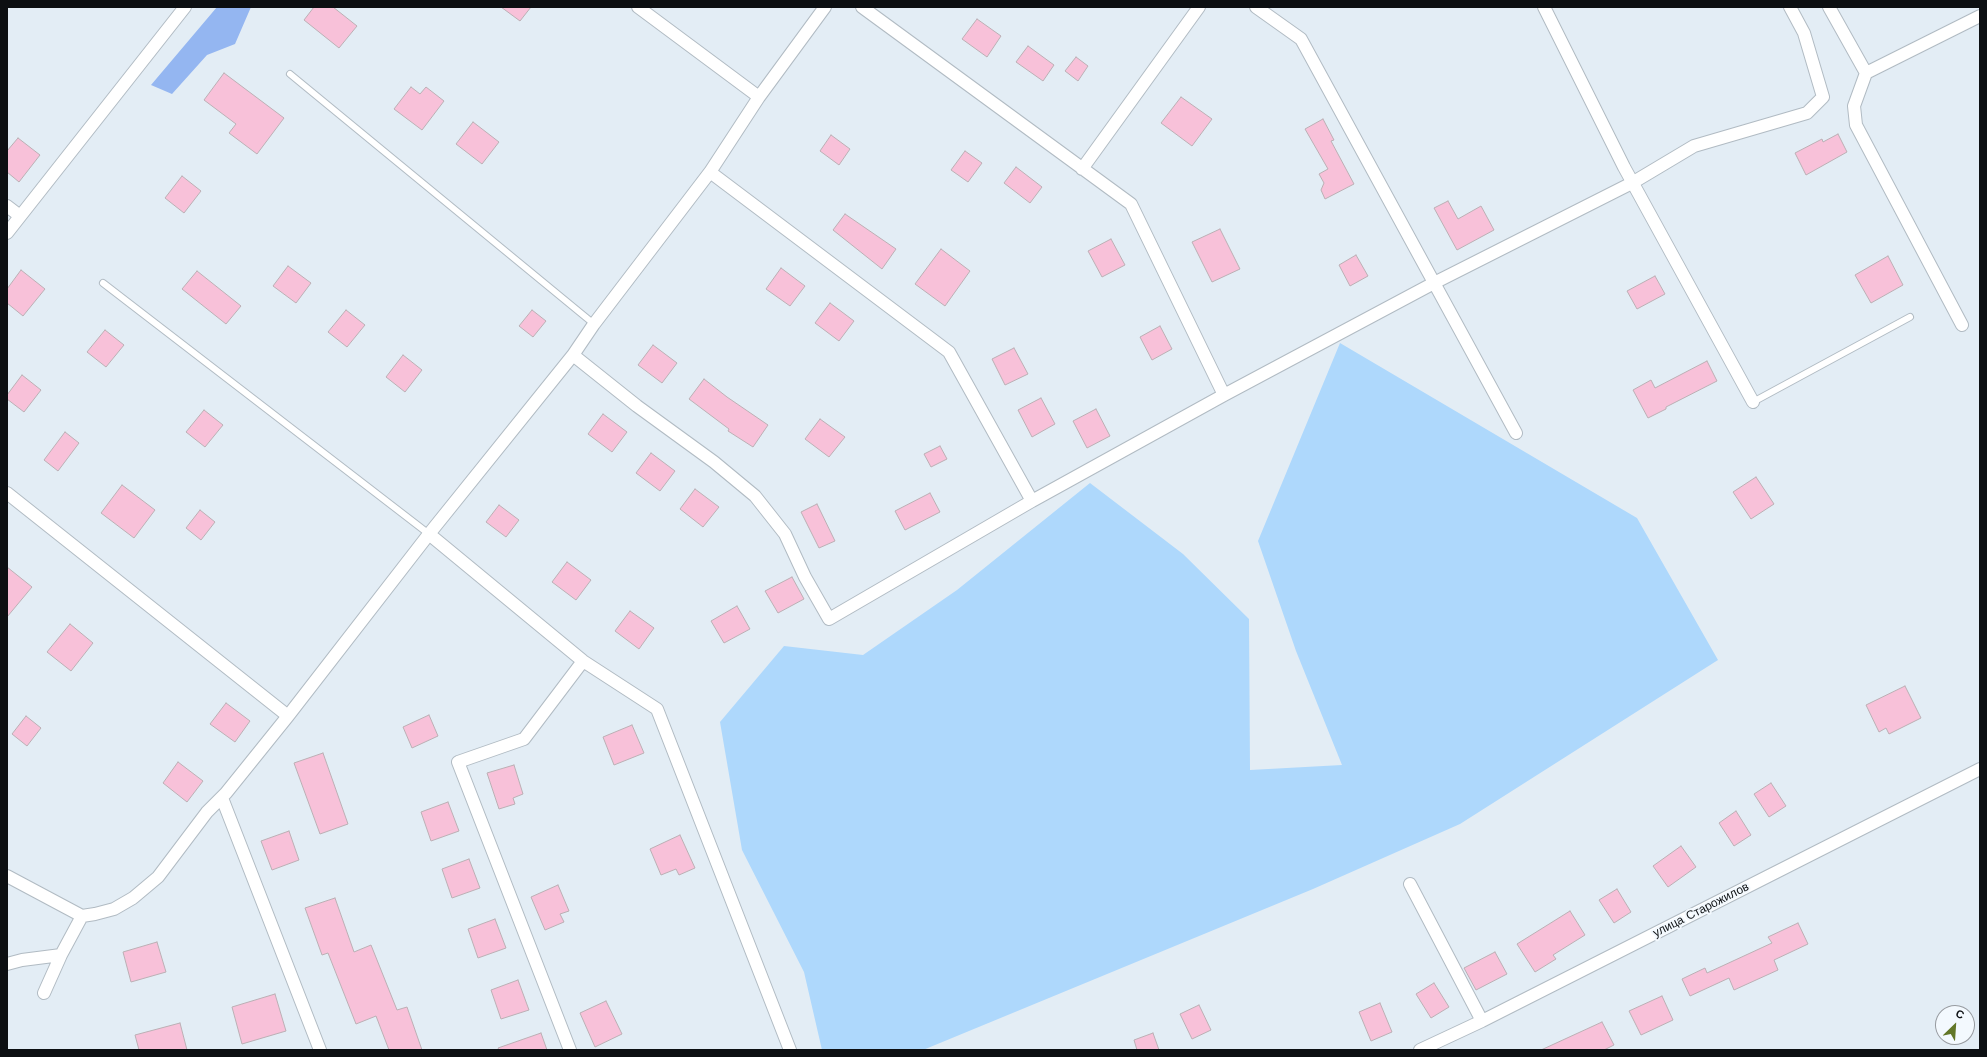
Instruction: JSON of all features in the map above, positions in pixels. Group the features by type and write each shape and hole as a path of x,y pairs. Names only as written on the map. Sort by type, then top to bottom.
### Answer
{"street":[{"path":"7,232 185,7"},
{"path":"638,7 759,97"},
{"path":"7,876 82,916 114,909 134,898 158,877 208,812 222,798 288,716 428,534 573,355 594,324 710,172 759,97 825,7"},
{"path":"862,7 1131,204 1224,396"},
{"path":"1082,169 1199,7"},
{"path":"1256,7 1301,39 1516,433"},
{"path":"1544,7 1632,183 1753,402"},
{"path":"573,355 637,406 714,462 755,496 785,534 805,577 829,619 1032,501 1224,396 1434,283 1632,183 1694,146 1807,113 1822,97 1804,33 1790,7"},
{"path":"1829,7 1866,73"},
{"path":"1962,325 1856,125 1854,106 1866,73 1980,16"},
{"path":"710,172 949,352 1032,501"},
{"path":"7,206 20,216"},
{"path":"7,493 288,716"},
{"path":"428,534 583,661 657,708 790,1050"},
{"path":"570,1050 458,762 524,739 583,661"},
{"name":"улица Старожилов","path":"1420,1050 1482,1021 1980,769"},
{"path":"222,798 320,1050"},
{"path":"1410,884 1482,1021"},
{"path":"44,993 61,955 82,916"},
{"path":"7,964 22,960 61,955"}],"lane":[{"path":"290,74 594,324"},
{"path":"103,283 428,534"},
{"path":"1753,402 1910,317"}],"shaded area":[{"path":"217,7 251,7 235,44 207,55 172,94 151,85"},
{"path":"1340,343 1637,518 1718,660 1460,824 1313,889 923,1050 822,1050 804,972 742,850 720,722 784,646 863,655 957,590 1090,483 1183,554 1249,619 1250,770 1342,765 1296,651 1258,541"}],"building":[{"path":"314,7 333,7 357,26 339,48 304,20"},
{"path":"501,7 531,7 520,21"},
{"path":"977,19 1001,36 987,57 962,39"},
{"path":"1028,46 1054,65 1043,81 1016,62"},
{"path":"1076,57 1088,66 1078,81 1065,71"},
{"path":"224,73 284,118 257,154 229,133 236,124 204,100"},
{"path":"411,87 420,94 426,87 444,101 422,130 394,109"},
{"path":"1181,97 1212,119 1192,146 1161,123"},
{"path":"1323,119 1334,140 1331,141 1354,184 1325,199 1321,190 1324,183 1319,174 1328,169 1305,129"},
{"path":"473,122 499,142 482,164 456,144"},
{"path":"1838,134 1847,152 1806,175 1795,153 1822,139 1823,142"},
{"path":"831,135 850,149 839,165 820,151"},
{"path":"18,138 40,155 19,182 7,172 7,151"},
{"path":"965,151 982,163 968,182 951,170"},
{"path":"1016,167 1042,187 1030,203 1004,183"},
{"path":"182,176 201,191 184,213 165,198"},
{"path":"1448,201 1458,219 1481,206 1494,230 1457,250 1434,208"},
{"path":"845,214 896,249 882,269 833,230"},
{"path":"1220,229 1240,269 1212,282 1192,242"},
{"path":"1111,239 1125,265 1102,277 1088,251"},
{"path":"941,249 970,271 945,306 915,284"},
{"path":"1356,255 1368,276 1350,286 1339,265"},
{"path":"1888,256 1903,285 1871,303 1855,275"},
{"path":"288,266 311,283 296,303 273,286"},
{"path":"781,268 805,286 790,306 766,289"},
{"path":"21,270 45,289 23,316 7,303 7,289"},
{"path":"197,271 241,306 226,324 182,289"},
{"path":"1655,276 1665,294 1637,309 1627,291"},
{"path":"830,303 854,321 839,341 815,323"},
{"path":"346,310 365,325 347,347 328,332"},
{"path":"532,310 546,321 533,337 519,326"},
{"path":"1160,326 1172,349 1152,360 1140,337"},
{"path":"105,330 124,345 106,367 87,352"},
{"path":"653,345 677,363 662,383 638,365"},
{"path":"1014,348 1028,374 1005,385 992,359"},
{"path":"403,355 422,370 405,392 386,377"},
{"path":"1707,361 1717,381 1648,418 1633,390 1651,380 1655,388"},
{"path":"22,375 41,390 24,412 7,399 7,395"},
{"path":"704,379 768,425 753,447 728,431 729,429 689,399"},
{"path":"1041,398 1055,424 1032,437 1018,410"},
{"path":"1096,409 1110,436 1087,448 1073,421"},
{"path":"204,410 223,425 205,447 186,432"},
{"path":"603,414 627,432 612,452 588,434"},
{"path":"820,419 845,437 829,457 805,439"},
{"path":"65,432 79,443 58,471 44,460"},
{"path":"940,446 947,459 931,467 924,454"},
{"path":"651,453 675,471 660,491 636,473"},
{"path":"1756,477 1774,504 1751,519 1733,492"},
{"path":"122,485 155,510 134,538 101,513"},
{"path":"695,489 719,507 703,527 680,509"},
{"path":"930,493 940,512 905,530 895,511"},
{"path":"817,504 835,541 819,548 801,512"},
{"path":"499,505 519,520 506,537 486,522"},
{"path":"200,510 215,522 201,540 186,528"},
{"path":"567,562 591,580 576,600 552,582"},
{"path":"7,567 32,587 7,617"},
{"path":"792,577 804,599 778,613 765,591"},
{"path":"737,606 750,629 724,643 711,621"},
{"path":"630,611 654,628 639,649 615,631"},
{"path":"70,624 93,643 71,671 47,652"},
{"path":"1905,686 1921,718 1889,734 1886,728 1879,732 1866,705"},
{"path":"226,703 250,721 235,742 210,724"},
{"path":"429,715 438,736 412,748 403,727"},
{"path":"26,716 41,728 27,746 12,734"},
{"path":"632,725 644,753 614,765 603,737"},
{"path":"323,753 348,824 320,834 294,763"},
{"path":"178,762 203,781 187,802 163,783"},
{"path":"514,765 523,794 513,798 515,804 499,809 487,773"},
{"path":"1771,783 1786,806 1769,817 1754,794"},
{"path":"448,802 459,831 431,841 421,812"},
{"path":"1736,811 1751,835 1734,846 1719,823"},
{"path":"289,831 299,860 272,870 261,841"},
{"path":"680,835 695,868 679,875 676,869 661,875 650,849"},
{"path":"1681,846 1696,867 1668,887 1653,866"},
{"path":"469,859 480,888 452,898 442,869"},
{"path":"558,885 569,911 560,914 564,922 545,930 531,897"},
{"path":"1617,889 1631,912 1614,923 1599,900"},
{"path":"335,898 354,952 371,945 397,1010 407,1007 422,1050 389,1050 376,1016 356,1024 328,953 322,955 305,908"},
{"path":"1570,911 1585,935 1553,955 1556,959 1535,972 1517,944"},
{"path":"495,919 506,948 478,958 468,929"},
{"path":"1798,923 1808,944 1774,960 1778,970 1734,990 1729,978 1690,996 1682,979 1705,968 1707,973 1772,943 1768,937"},
{"path":"157,942 166,972 131,982 123,952"},
{"path":"1495,952 1507,974 1476,990 1464,968"},
{"path":"518,980 529,1010 501,1019 491,990"},
{"path":"1434,983 1449,1007 1431,1018 1416,994"},
{"path":"275,994 286,1031 242,1044 232,1007"},
{"path":"1662,996 1673,1020 1641,1035 1629,1011"},
{"path":"606,1001 622,1034 595,1047 580,1013"},
{"path":"1380,1003 1392,1032 1371,1041 1359,1012"},
{"path":"1199,1005 1211,1030 1192,1039 1180,1014"},
{"path":"1602,1022 1614,1045 1604,1050 1541,1050"},
{"path":"180,1023 187,1050 139,1050 135,1035"},
{"path":"541,1033 547,1050 499,1050 498,1048"},
{"path":"1153,1033 1159,1050 1137,1050 1134,1040"}]}
